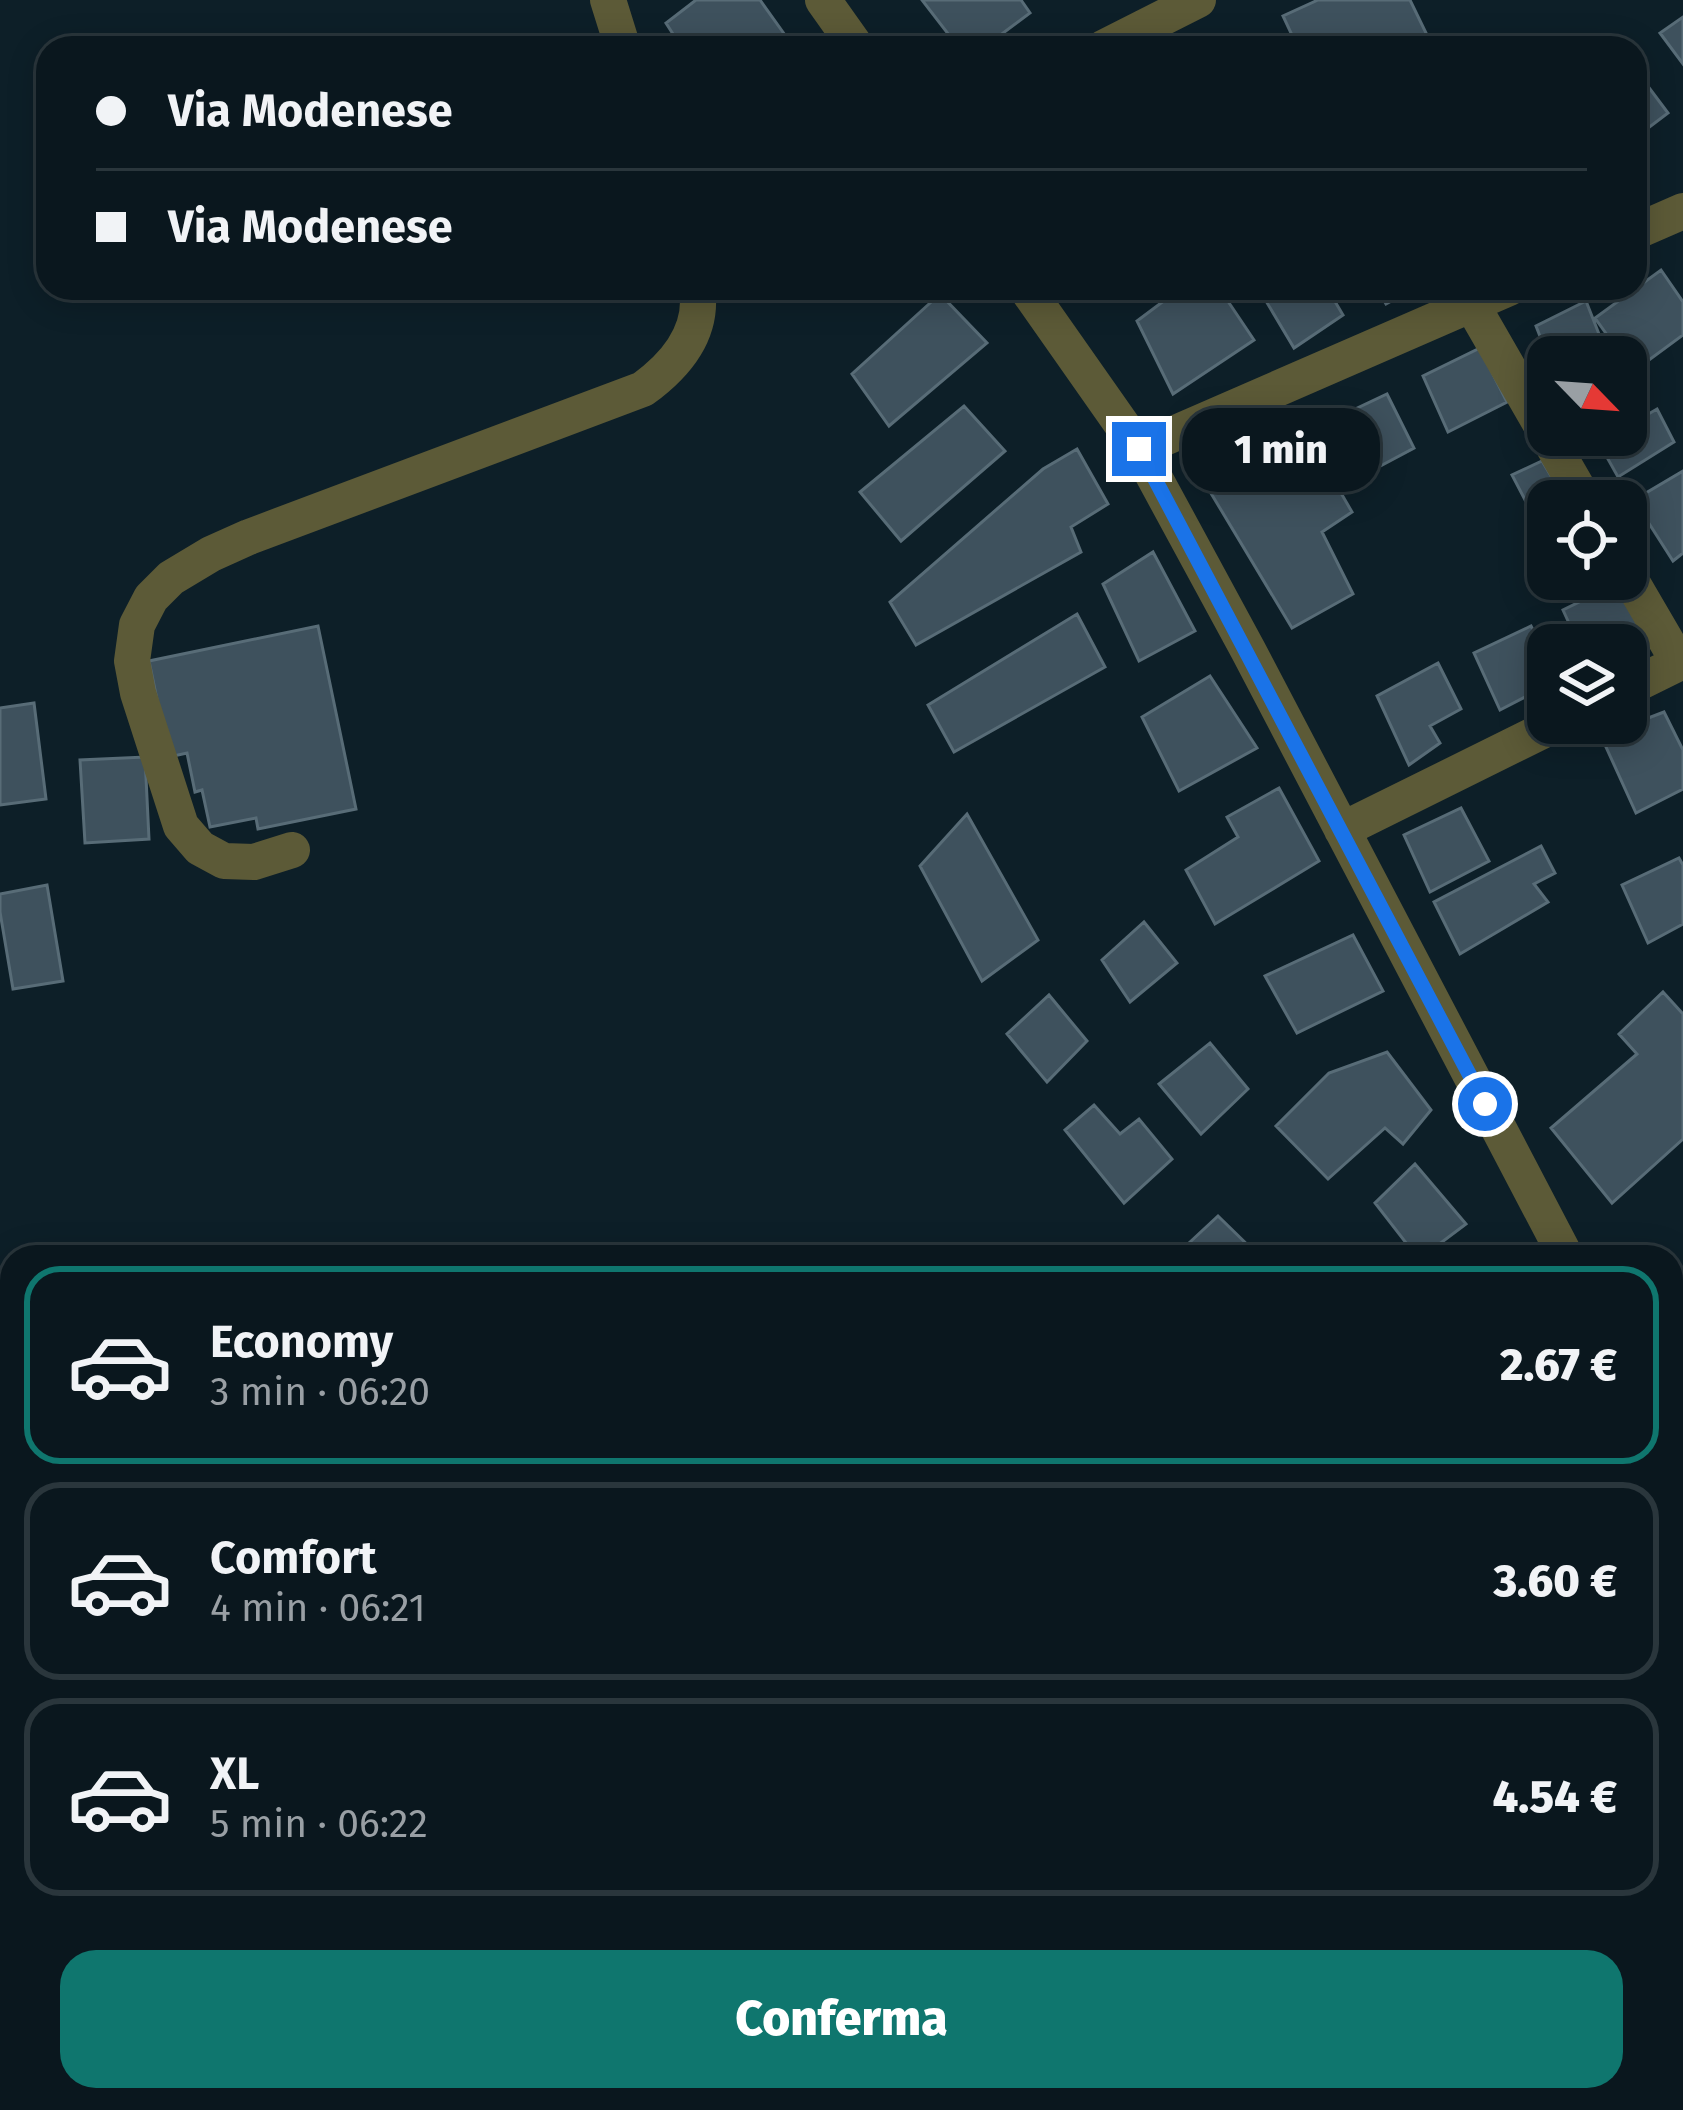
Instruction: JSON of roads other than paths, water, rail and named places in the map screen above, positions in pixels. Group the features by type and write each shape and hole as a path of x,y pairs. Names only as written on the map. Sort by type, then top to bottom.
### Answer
{"street":[{"path":"608,0 619,36"},
{"path":"824,0 849,36"},
{"path":"1127,36 1198,0"},
{"path":"1647,227 1683,211"},
{"path":"292,850 254,862 224,861 200,848 182,826 132,662 137,625 151,598 171,578 249,536 644,389 667,372 682,352 695,324 699,300"},
{"path":"1035,300 1139,449 1560,1245"},
{"path":"1139,449 1481,300"},
{"path":"1472,304 1573,480"},
{"path":"1642,600 1679,663 1647,679"},
{"path":"1342,830 1527,738"}]}
